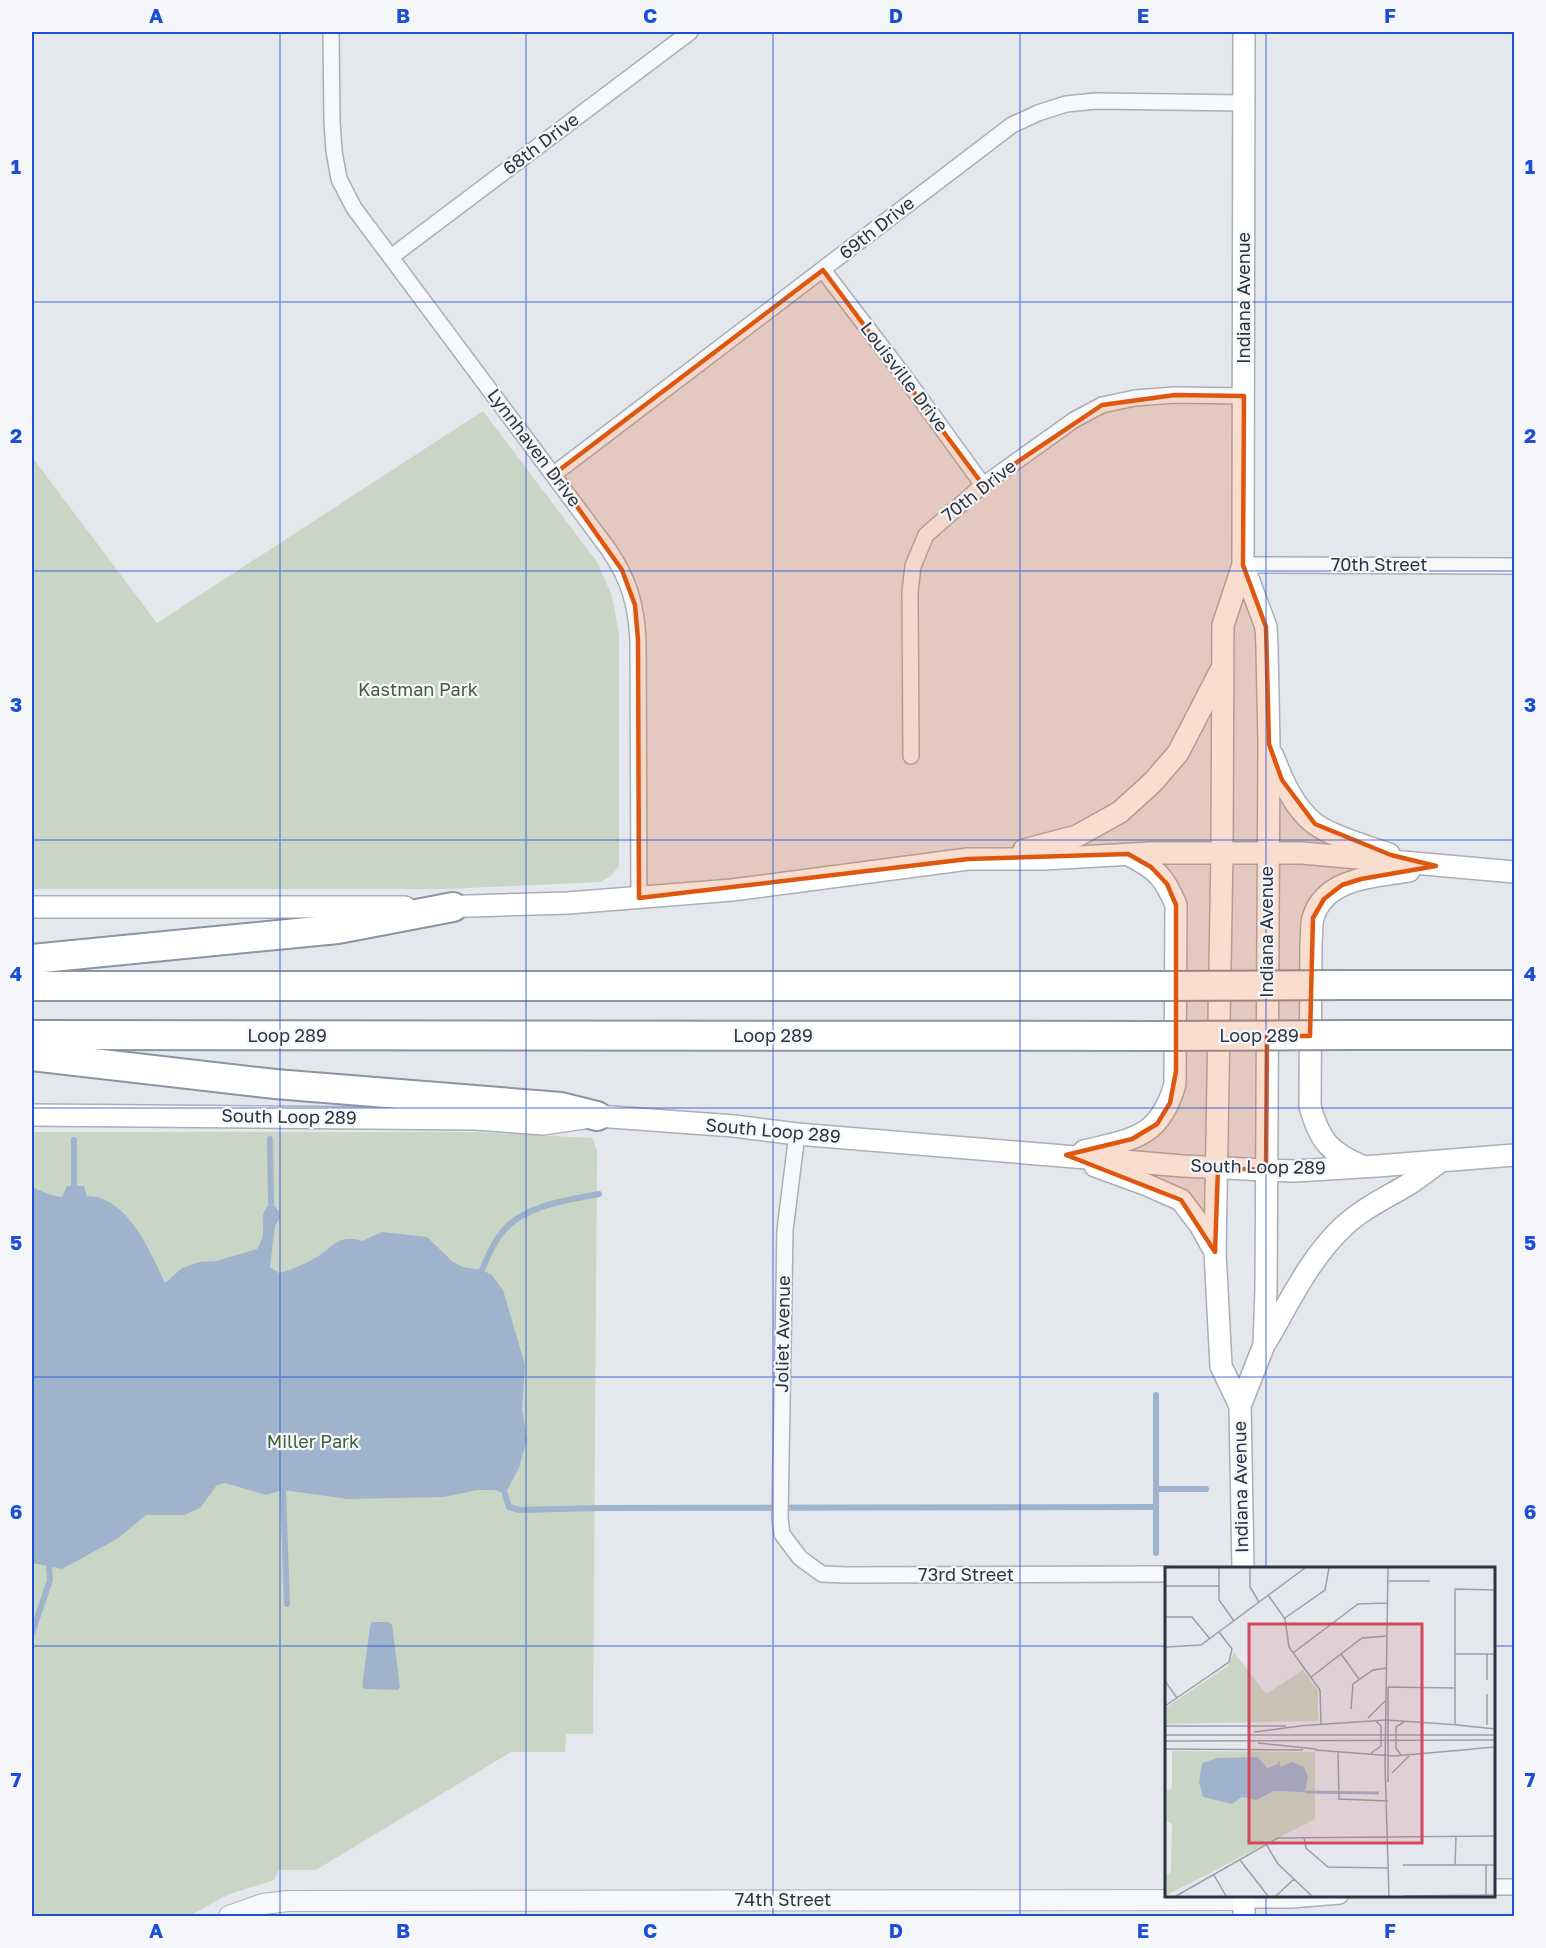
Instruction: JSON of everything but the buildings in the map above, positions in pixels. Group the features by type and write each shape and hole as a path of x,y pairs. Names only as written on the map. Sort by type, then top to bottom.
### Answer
{"highway":[{"path":"32,959 339,928 453,907"},
{"path":"32,986 1515,985"},
{"name":"Loop 289","path":"32,1035 1515,1035"},
{"path":"32,1056 286,1085 561,1107 597,1116"}],"main road":[{"name":"Indiana Avenue","path":"1240,1406 1221,1366 1215,1252 1218,1168 1223,625 1244,565 1244,32"},
{"name":"Indiana Avenue","path":"1243,1567 1240,1406 1264,1345 1266,1290 1269,744 1266,627 1244,565"},
{"path":"32,907 453,907 568,903 732,890 968,860 1031,849 1077,836 1120,812 1153,782 1178,753 1223,667"},
{"path":"1269,744 1282,780 1297,804 1315,824 1390,855 1436,866"},
{"path":"968,860 1268,852 1515,872"},
{"path":"1066,1155 1132,1139 1157,1124 1170,1103 1175,1084 1176,905 1167,884 1159,875 1151,867 1128,854"},
{"path":"1365,1167 1346,1159 1330,1148 1321,1136 1310,1106 1313,918 1324,899 1342,885 1361,879 1436,866"},
{"name":"South Loop 289","path":"32,1114 476,1119 543,1124 597,1116 1218,1168 1295,1171 1515,1155"},
{"path":"1066,1155 1181,1200 1200,1225 1215,1252"},
{"path":"1264,1345 1303,1278 1343,1227 1373,1203 1406,1186 1439,1162"}],"street":[{"name":"Lynnhaven Drive","path":"331,32 332,122 339,179 354,208 554,474 622,570 634,605 638,640 639,898"},
{"name":"68th Drive","path":"391,257 690,32"},
{"name":"69th Drive","path":"554,474 1012,125 1066,104 1096,101 1244,103"},
{"name":"Louisville Drive","path":"823,270 983,485"},
{"name":"70th Drive","path":"911,756 910,592 913,566 926,535 983,485 1074,420 1102,405 1135,398 1175,395 1244,396"},
{"name":"70th Street","path":"1244,565 1515,566"},
{"name":"Joliet Avenue","path":"782,1534 780,1509 785,1230 797,1134"},
{"name":"73rd Street","path":"782,1534 800,1558 822,1574 1165,1574"},
{"path":"1495,1887 1515,1887"},
{"name":"74th Street","path":"229,1917 263,1904 288,1901 489,1908 1244,1904 1328,1897"}],"highlighted area":[{"path":"823,270 983,485 1102,405 1175,395 1244,396 1243,565 1266,627 1269,744 1282,780 1315,824 1391,855 1436,866 1361,879 1342,885 1324,899 1313,918 1310,1036 1267,1036 1266,1170 1218,1168 1215,1252 1181,1200 1066,1155 1132,1139 1157,1124 1170,1103 1176,1071 1176,905 1167,884 1151,867 1128,854 968,859 639,898 638,640 635,605 622,570 554,474"}],"green space":[{"name":"Kastman Park","path":"483,411 597,562 612,596 619,635 619,866 611,876 600,882 447,889 32,889 32,457 157,623"},
{"name":"Miller Park","path":"32,1132 475,1132 592,1138 597,1150 593,1734 566,1734 565,1752 511,1752 316,1870 278,1870 274,1880 227,1895 189,1916 32,1916"}],"water":[{"path":"67,1186 84,1186 87,1196 101,1198 114,1205 125,1215 144,1241 165,1283 182,1268 257,1249 263,1235 264,1213 271,1203 279,1211 280,1218 275,1226 270,1267 279,1273 311,1260 341,1240 362,1241 382,1232 427,1237 453,1262 492,1275 503,1290 525,1365 522,1408 527,1439 519,1468 505,1494 495,1490 477,1490 444,1497 348,1499 283,1490 266,1495 225,1483 217,1485 200,1508 184,1515 146,1515 117,1539 62,1569 32,1563 32,1187 62,1197"},
{"path":"372,1622 389,1622 392,1625 400,1687 398,1690 362,1687"}],"waterway":[{"path":"270,1139 271,1203"},
{"path":"74,1140 74,1186"},
{"path":"482,1270 498,1238 505,1229 524,1214 562,1201 599,1194"},
{"path":"1156,1395 1156,1553"},
{"path":"1156,1489 1206,1489"},
{"path":"283,1490 287,1604"},
{"path":"505,1494 509,1507 520,1510 1156,1507"},
{"path":"32,1633 50,1580 49,1568"}]}
